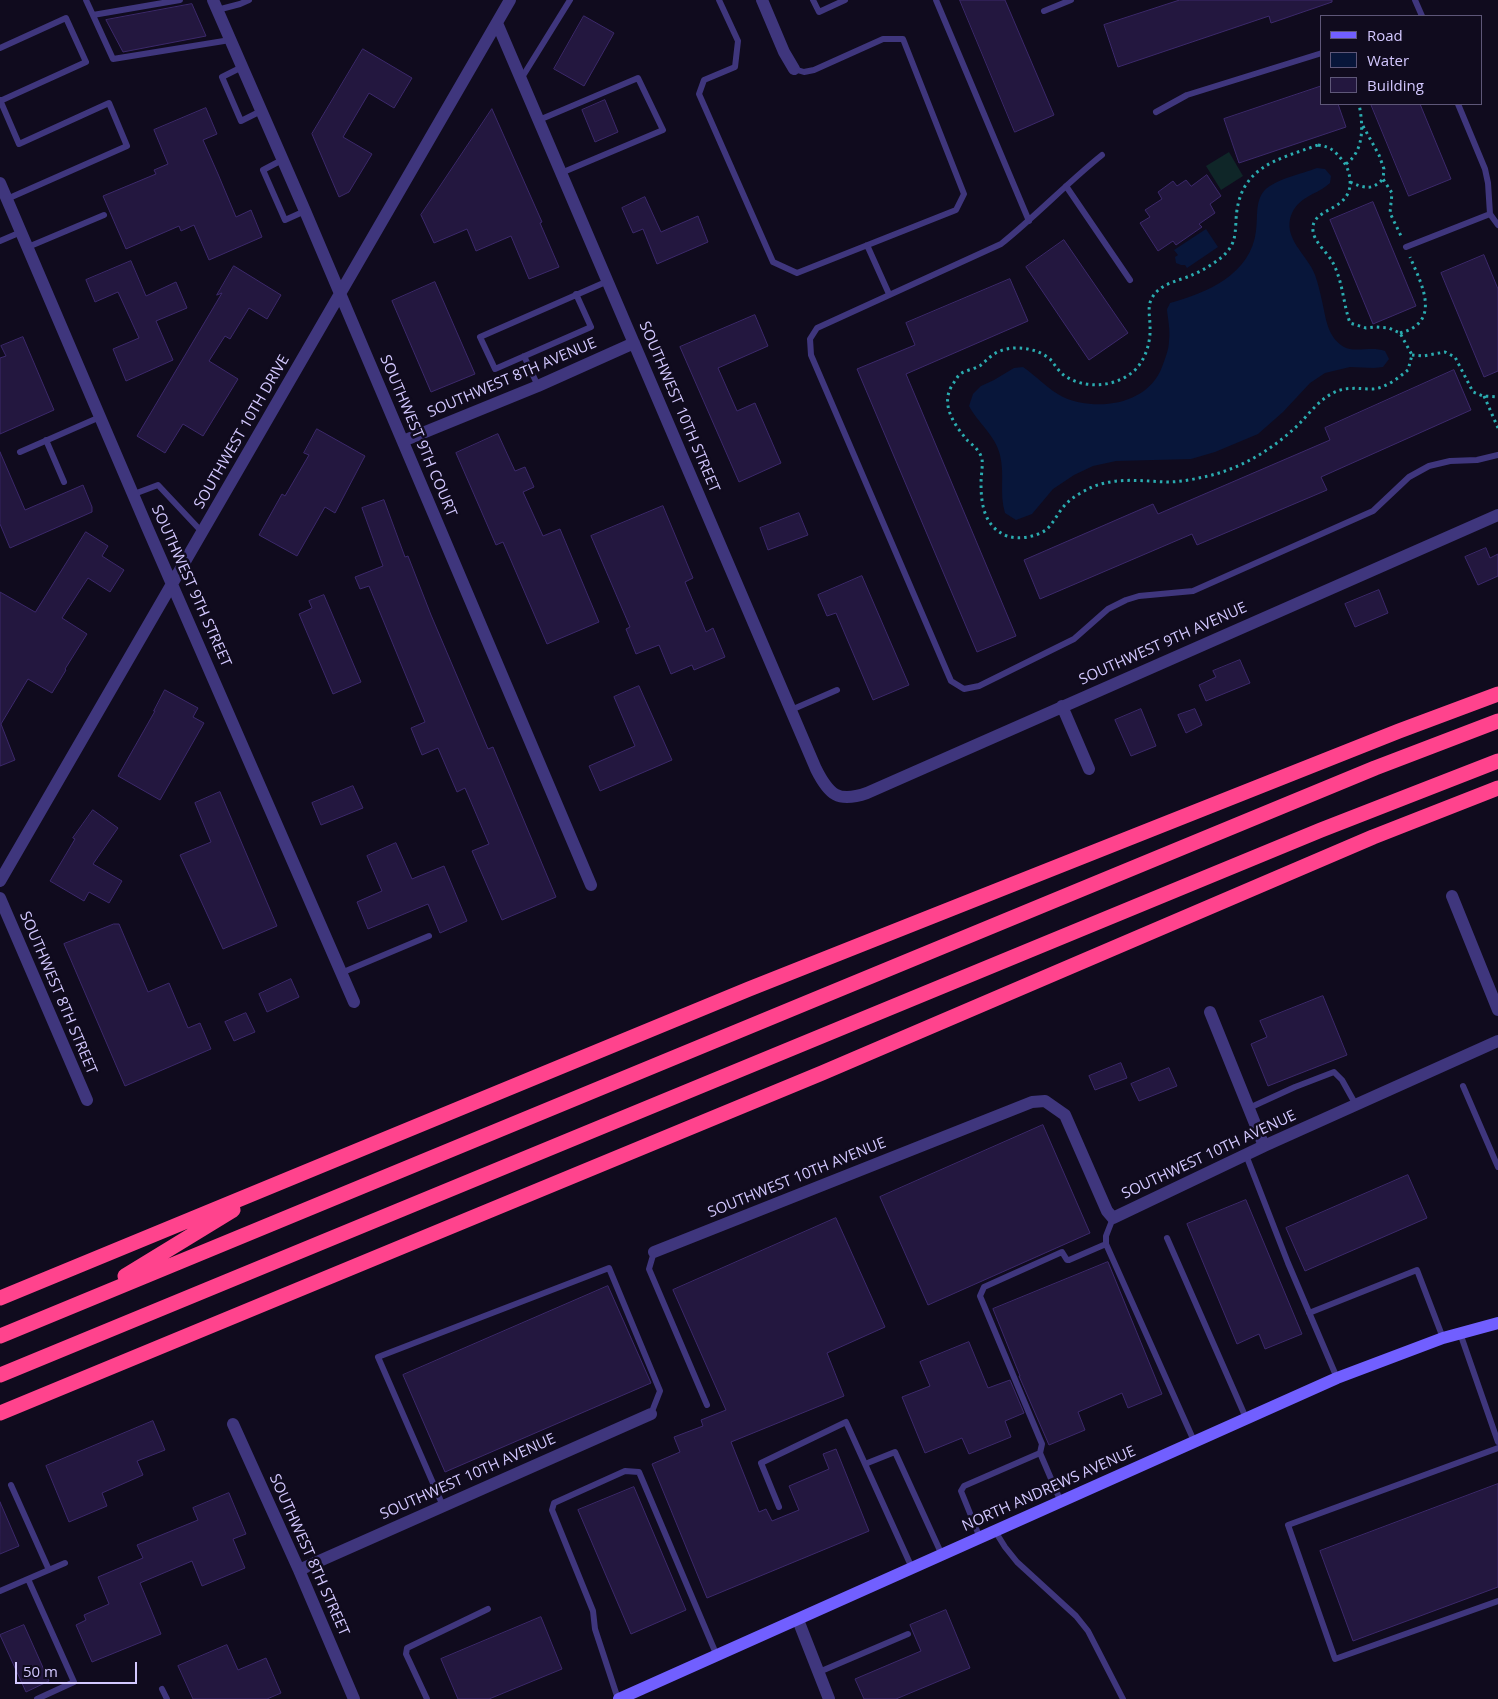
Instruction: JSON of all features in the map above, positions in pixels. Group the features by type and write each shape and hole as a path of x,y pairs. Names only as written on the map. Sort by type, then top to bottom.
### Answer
{"highway":[{"path":"0,1298 766,983 1399,731 1498,694"},
{"path":"0,1336 1375,768 1498,721"},
{"path":"0,1375 1340,822 1498,761"},
{"path":"0,1413 786,1088 1348,847 1498,788"},
{"path":"83,1302 274,1185"}],"main road":[{"name":"NORTH ANDREWS AVENUE","path":"618,1699 1337,1378 1443,1338 1498,1323"}],"street":[{"name":"SOUTHWEST 10TH DRIVE","path":"0,880 510,0"},
{"path":"762,0 784,52 794,69"},
{"name":"SOUTHWEST 9TH COURT","path":"215,5 305,211 591,885"},
{"name":"SOUTHWEST 10TH STREET","path":"497,23 820,776 828,788 839,797"},
{"name":"SOUTHWEST 9TH STREET","path":"0,183 354,1002"},
{"name":"SOUTHWEST 8TH AVENUE","path":"403,442 634,344"},
{"name":"SOUTHWEST 9TH AVENUE","path":"839,797 852,797 867,792 1498,515"},
{"path":"1062,706 1089,769"},
{"path":"1452,896 1498,1010"},
{"name":"SOUTHWEST 8TH STREET","path":"0,898 87,1100"},
{"path":"1210,1012 1264,1146"},
{"name":"SOUTHWEST 10TH AVENUE","path":"654,1252 1032,1102 1045,1101 1065,1115 1107,1211 1113,1218 1264,1146 1498,1041"},
{"name":"SOUTHWEST 10TH AVENUE","path":"299,1570 651,1414"},
{"name":"SOUTHWEST 8TH STREET","path":"233,1424 299,1570 354,1699"},
{"path":"798,1620 829,1699"}],"lane":[{"path":"86,0 113,59 230,40"},
{"path":"93,15 180,0"},
{"path":"215,5 240,4 249,0"},
{"path":"521,79 570,0"},
{"path":"719,0 738,41 735,67 704,80 699,94 773,262 797,273 956,210 964,194 903,39 883,39 814,70 804,72 794,69"},
{"path":"812,0 819,12 845,0"},
{"path":"936,0 1029,221"},
{"path":"1044,11 1071,0"},
{"path":"1415,0 1422,15"},
{"path":"0,48 66,18 86,62 0,101 19,144 109,103 127,146 7,199"},
{"path":"1156,112 1187,95 1320,55"},
{"path":"242,67 222,77 241,121 261,111"},
{"path":"539,120 638,78 663,130 561,173"},
{"path":"1458,105 1486,169 1490,214 1498,225"},
{"path":"1102,155 1001,244 817,328 810,339 811,354 951,681 964,688 979,686 1074,639 1108,610 1126,600 1139,596 1193,591 1372,511 1409,477 1429,466 1450,461 1477,460 1498,455"},
{"path":"282,160 262,170 285,220 305,211"},
{"path":"1066,186 1130,280"},
{"path":"1406,247 1490,214"},
{"path":"28,247 104,215"},
{"path":"0,241 21,232"},
{"path":"867,245 889,294"},
{"path":"576,294 591,327 494,369 480,337 576,294 608,281"},
{"path":"524,356 538,386"},
{"path":"20,452 100,417"},
{"path":"46,440 64,482"},
{"path":"134,494 158,485 203,532"},
{"path":"791,710 837,690"},
{"path":"342,973 429,936"},
{"path":"1249,1108 1334,1072 1342,1080 1356,1105"},
{"path":"1463,1086 1498,1167"},
{"path":"1246,1155 1288,1263 1337,1378"},
{"path":"1113,1218 1106,1236 1106,1244 1194,1441"},
{"path":"1167,1238 1246,1418"},
{"path":"1061,1502 1040,1453 1042,1444 980,1296 984,1287 1062,1252 1067,1260 1070,1260 1106,1244"},
{"path":"654,1252 649,1269 707,1405"},
{"path":"443,1506 378,1357 609,1268 660,1391 651,1414"},
{"path":"1309,1313 1417,1270 1443,1338"},
{"path":"1460,1333 1498,1442"},
{"path":"779,1507 761,1463 846,1422 912,1568"},
{"path":"1498,1448 1288,1524 1335,1659 1498,1601"},
{"path":"866,1464 895,1452 942,1555"},
{"path":"980,1538 961,1491 964,1486 1040,1453"},
{"path":"618,1699 595,1629 593,1611 552,1510 554,1503 625,1471 639,1472 717,1656"},
{"path":"11,1486 49,1570"},
{"path":"995,1531 1017,1562 1076,1616 1088,1631 1123,1699"},
{"path":"0,1591 65,1563"},
{"path":"28,1579 74,1682 37,1699"},
{"path":"427,1699 406,1654 407,1648 488,1609"},
{"path":"819,1672 908,1634"},
{"path":"162,1689 167,1699"}],"path":[{"path":"1350,182 1369,188 1377,186 1383,179 1384,169 1363,126 1359,105"},
{"path":"1346,164 1352,160 1356,152 1363,126"},
{"path":"1318,145 1329,147 1346,164 1349,173 1349,190 1341,203 1325,211 1315,220 1312,227 1313,234 1334,264 1339,278 1344,307 1350,323 1366,328 1376,326 1389,328 1400,333 1412,355 1408,370 1387,385 1375,389 1349,388 1333,393 1265,452 1242,463 1210,475 1182,481 1132,480 1107,482 1069,501 1046,529 1033,536 1020,539 998,532 984,515 982,458 949,415 948,401 950,388 960,374 980,365 1001,350 1015,348 1029,349 1039,353 1050,360 1067,378 1094,386 1122,379 1134,371 1147,349 1150,339 1149,310 1152,298 1164,287 1203,270 1224,255 1232,244 1236,235 1238,201 1249,178 1262,167 1276,160 1318,145"},
{"path":"1383,179 1392,194 1390,213 1422,288 1426,306 1424,317 1419,325 1400,333"},
{"path":"1412,355 1423,356 1445,352 1455,357 1474,392 1484,396 1498,397"},
{"path":"1484,396 1498,428"}],"green space":[{"path":"1229,152 1243,176 1221,190 1206,166"}],"water":[{"path":"1317,168 1325,169 1331,176 1330,183 1300,202 1292,213 1290,230 1297,246 1315,275 1326,320 1334,338 1348,349 1385,351 1389,359 1383,367 1350,367 1325,373 1310,383 1283,412 1258,434 1215,452 1191,459 1116,461 1093,466 1074,475 1053,489 1032,514 1016,520 1005,513 1002,498 1000,455 995,442 969,406 973,394 981,386 1014,368 1023,367 1058,394 1076,402 1105,404 1120,402 1145,390 1155,380 1167,354 1169,327 1167,310 1170,303 1198,294 1212,287 1236,270 1246,259 1252,246 1256,231 1259,200 1264,191 1275,183"},
{"path":"1206,229 1218,247 1187,268 1185,265 1176,263 1175,257 1178,255 1174,250"}],"building":[{"path":"960,0 1005,0 1054,115 1015,132"},
{"path":"1180,0 1332,0 1332,2 1271,23 1269,16 1118,67 1104,25"},
{"path":"192,4 206,36 123,52 106,20"},
{"path":"584,16 614,33 584,86 554,69"},
{"path":"363,49 412,78 394,108 369,93 343,137 372,154 349,192 339,197 312,134"},
{"path":"1320,87 1320,105 1338,105 1346,127 1239,163 1224,119"},
{"path":"605,100 618,132 595,142 582,110"},
{"path":"1371,105 1420,105 1451,179 1409,196"},
{"path":"206,108 217,134 203,140 236,217 251,210 262,237 209,260 194,225 181,231 179,226 126,249 103,196 156,174 154,170 168,164 154,130"},
{"path":"492,109 542,222 540,223 559,267 529,279 511,236 476,251 467,229 434,243 421,215"},
{"path":"1207,175 1221,196 1210,204 1215,213 1199,224 1202,227 1176,245 1173,241 1158,251 1140,223 1150,217 1145,210 1162,199 1158,192 1173,181 1177,186 1186,180 1191,186"},
{"path":"645,197 661,232 698,216 708,242 657,264 643,229 633,233 622,208"},
{"path":"1373,202 1416,306 1373,324 1330,220"},
{"path":"1064,240 1128,333 1089,360 1026,267"},
{"path":"1484,255 1498,289 1498,371 1484,377 1441,273"},
{"path":"131,261 146,296 176,282 187,308 156,321 173,360 126,381 113,349 139,338 118,292 95,302 86,280"},
{"path":"234,266 281,295 267,319 249,308 230,339 225,336 209,361 238,379 203,436 183,424 165,453 137,436 222,293 217,295"},
{"path":"1010,279 1028,321 906,374 1016,636 977,652 857,369 915,345 906,323"},
{"path":"435,282 475,374 431,392 392,301"},
{"path":"755,315 768,346 718,368 737,411 755,403 781,463 739,482 680,347"},
{"path":"23,337 54,410 0,434 0,358 6,356 1,346"},
{"path":"1454,370 1471,410 1321,477 1327,490 1197,545 1192,534 1040,599 1024,560 1153,504 1158,514 1330,440 1325,428"},
{"path":"317,429 365,456 335,513 325,507 297,556 259,535 282,494 285,496 309,455 304,453"},
{"path":"498,434 515,471 525,467 534,487 523,492 543,536 560,529 599,622 547,644 503,542 496,545 456,453"},
{"path":"0,452 25,510 83,485 92,507 92,512 10,548 0,524"},
{"path":"384,500 405,557 408,556 488,749 493,747 556,897 502,920 472,851 489,844 465,788 457,792 438,748 422,755 411,728 425,722 369,586 360,589 355,577 383,566 362,508"},
{"path":"663,506 693,578 685,582 706,632 713,628 725,657 694,670 692,665 671,674 659,645 636,654 626,629 630,627 591,536"},
{"path":"799,513 808,535 768,550 760,528"},
{"path":"86,532 108,546 102,556 124,570 110,592 88,578 62,618 87,634 52,693 28,679 1,724 15,760 0,766 0,592 35,612"},
{"path":"1486,548 1490,558 1498,554 1498,576 1478,585 1465,557"},
{"path":"862,576 909,685 873,700 836,613 827,616 818,595"},
{"path":"1379,590 1388,613 1355,627 1345,604"},
{"path":"324,595 361,682 333,694 299,614 312,608 309,601"},
{"path":"1240,660 1250,683 1206,701 1199,685 1216,677 1213,671"},
{"path":"639,686 672,760 600,791 589,766 635,746 614,697"},
{"path":"165,690 198,708 193,717 204,723 160,800 118,776"},
{"path":"1141,709 1156,746 1131,756 1115,720"},
{"path":"1195,709 1202,725 1186,733 1178,715"},
{"path":"353,786 363,808 321,825 312,803"},
{"path":"220,792 277,926 223,949 180,855 211,842 195,803"},
{"path":"93,810 118,828 93,864 122,881 109,903 89,892 84,901 50,881 75,839 73,838"},
{"path":"396,843 412,879 444,866 467,921 440,933 428,904 368,929 357,902 382,891 367,856"},
{"path":"114,924 119,924 148,992 169,983 188,1028 200,1023 211,1049 125,1086 64,944"},
{"path":"291,979 299,997 267,1012 259,994"},
{"path":"1323,996 1347,1055 1268,1086 1251,1044 1267,1037 1260,1021"},
{"path":"246,1013 255,1032 234,1041 225,1022"},
{"path":"1121,1063 1127,1078 1095,1090 1089,1076"},
{"path":"1169,1068 1177,1086 1139,1101 1131,1084"},
{"path":"1043,1125 1090,1233 928,1305 880,1197"},
{"path":"1408,1175 1427,1218 1305,1271 1286,1228"},
{"path":"1246,1200 1302,1334 1265,1349 1259,1334 1237,1344 1187,1224"},
{"path":"836,1218 885,1327 827,1353 844,1396 731,1442 759,1512 766,1509 772,1521 799,1510 789,1486 829,1469 823,1454 836,1449 869,1531 707,1598 652,1464 680,1452 674,1437 703,1426 701,1420 726,1410 673,1290"},
{"path":"1108,1262 1162,1394 1128,1408 1122,1393 1078,1412 1085,1430 1049,1445 993,1309"},
{"path":"608,1286 651,1383 445,1472 403,1375"},
{"path":"969,1342 988,1388 1010,1380 1024,1413 1005,1421 1011,1437 969,1454 962,1438 925,1453 902,1397 930,1386 920,1362"},
{"path":"153,1421 165,1450 137,1461 143,1475 102,1493 107,1506 69,1522 46,1466"},
{"path":"1498,1484 1498,1587 1353,1641 1320,1551"},
{"path":"634,1487 686,1610 631,1634 578,1510"},
{"path":"229,1493 246,1534 233,1539 245,1568 202,1586 192,1561 140,1583 161,1634 92,1662 76,1625 86,1620 84,1615 109,1604 98,1577 143,1558 137,1545 198,1520 193,1508"},
{"path":"0,1502 19,1546 0,1554"},
{"path":"946,1610 970,1668 896,1699 864,1699 855,1679 921,1651 910,1625"},
{"path":"541,1617 562,1669 489,1699 458,1699 441,1659"},
{"path":"24,1625 49,1681 26,1692 0,1635"},
{"path":"227,1645 238,1670 266,1658 281,1693 267,1699 193,1699 178,1666"}]}
